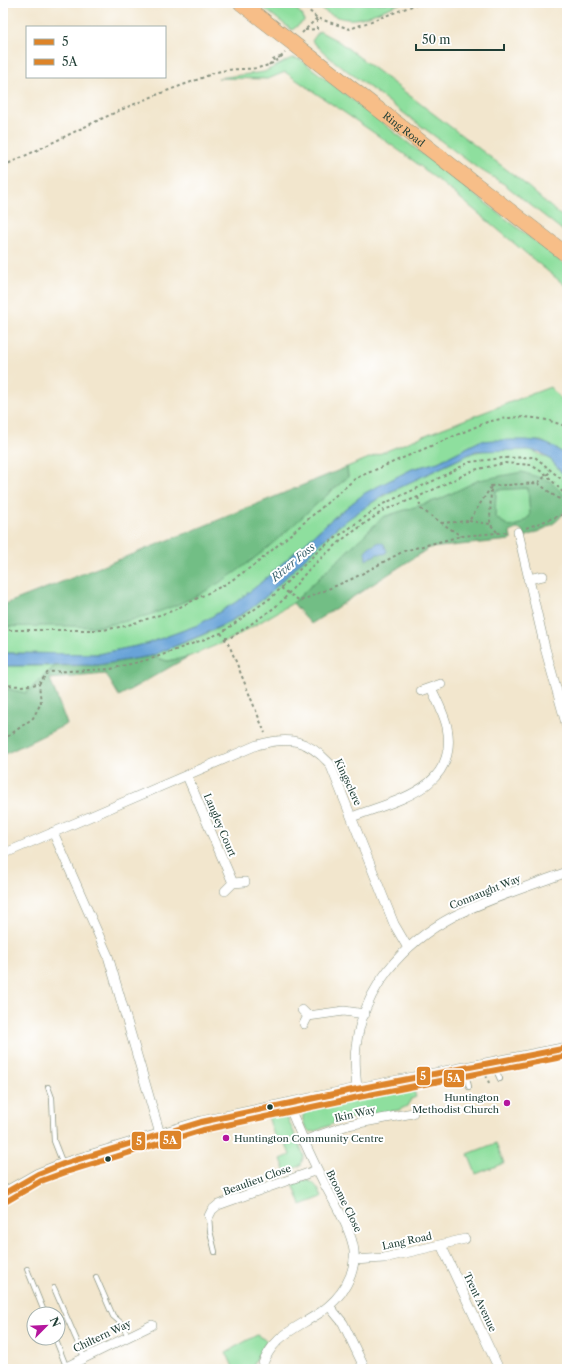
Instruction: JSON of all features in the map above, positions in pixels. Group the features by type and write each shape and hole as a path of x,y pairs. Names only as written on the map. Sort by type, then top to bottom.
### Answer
{"highway":[{"name":"Ring Road","path":"241,3 567,255"}],"street":[{"path":"518,532 528,579 567,726"},
{"path":"528,579 543,576"},
{"path":"422,691 442,684"},
{"path":"352,817 419,791 431,783 439,774 444,763 448,740 447,726 431,688"},
{"name":"Kingsclere","path":"3,854 269,742 277,739 294,741 312,747 330,764 394,924 408,948"},
{"name":"Langley Court","path":"188,776 233,883"},
{"path":"54,832 111,963 160,1134"},
{"name":"Connaught Way","path":"357,1089 355,1064 356,1047 365,1014 382,977 395,960 424,935 455,916 566,872"},
{"path":"225,891 233,883 245,882"},
{"path":"305,1017 344,1011 365,1014"},
{"path":"3,1194 38,1174 63,1164 201,1122 357,1089 567,1048"},
{"name":"Broome Close","path":"262,1369 268,1352 279,1337 329,1306 339,1296 346,1286 354,1260 351,1239 303,1141 288,1103"},
{"name":"Ikin Way","path":"303,1141 348,1124 413,1113"},
{"name":"Beaulieu Close","path":"209,1216 212,1210 218,1205 317,1170"},
{"name":"Lang Road","path":"354,1260 370,1260 465,1239"},
{"name":"Trent Avenue","path":"441,1245 499,1369"},
{"path":"329,1306 343,1323 366,1369"},
{"name":"Chiltern Way","path":"64,1367 152,1325"}],"lane":[{"path":"492,1063 500,1079"},
{"path":"465,1068 469,1087"},
{"path":"48,1087 52,1098 54,1141 63,1164"},
{"path":"209,1216 210,1231 215,1252"},
{"path":"27,1269 42,1306"},
{"path":"96,1276 113,1316 121,1323 128,1336"},
{"path":"54,1288 84,1357"},
{"path":"57,1346 64,1367"}],"path":[{"path":"301,3 317,18 350,29 420,3"},
{"path":"317,18 317,29 305,30 317,18"},
{"path":"3,166 148,98 219,72 257,69 269,65 273,60 281,57"},
{"path":"3,630 103,630 125,626 172,611 226,584 256,563 356,478 486,422 508,417 528,416 557,422 567,427"},
{"path":"3,740 33,718 41,703 39,684 48,672 111,669 154,658 221,633 272,597 319,550 383,504 470,462 503,458 535,458 567,484"},
{"path":"224,638 238,633 260,619 283,600 310,568 343,539 384,510 418,497 474,470 505,463 531,465 546,475 567,497"},
{"path":"538,484 551,471"},
{"path":"491,486 538,484 557,498 567,501"},
{"path":"469,521 491,486"},
{"path":"490,524 491,486"},
{"path":"418,497 421,509 460,536"},
{"path":"281,588 300,601 354,578 404,552 460,536 497,532 518,532 567,513"},
{"path":"441,523 469,521 490,524 497,532"},
{"path":"221,633 269,742"},
{"path":"3,685 21,686 39,684"}],"green space":[{"path":"257,3 291,3 303,16 304,21 292,30"},
{"path":"313,3 402,3 367,17 347,19 337,17 326,12"},
{"path":"319,31 338,41 519,179 567,221 567,234 504,184 476,167 330,58 312,41"},
{"path":"292,58 300,59 567,266 567,287 415,162 285,72 268,79 218,78 264,72"},
{"path":"550,387 567,406 567,458 562,452 541,441 480,441 438,462 412,469 365,493 332,519 257,586 236,602 198,625 146,644 98,654 3,653 3,627 29,625 252,560 348,477 347,467"},
{"path":"527,448 551,460 567,479 567,498 550,481 479,480 440,499 383,517 293,603 231,639 188,657 167,661 151,656 214,630 249,610 261,601 326,537 369,504 472,453 487,450"},
{"path":"347,467 348,477 270,546 237,572 206,591 177,605 147,616 100,626 3,627 3,605 194,530"},
{"path":"522,472 550,481 567,498 566,507 563,514 553,524 525,537 522,530 516,529 510,532 511,540 429,548 311,624 293,603 383,517 440,499 479,480","holes":["528,488 530,516 520,524 510,527 495,517 496,490"]},
{"path":"528,488 530,516 520,524 510,527 495,517 496,490"},
{"path":"151,656 167,661 188,657 119,696 106,674 50,679 67,724 3,755 3,688 26,693 55,666 98,665"},
{"path":"3,666 55,666 26,693 3,688"},
{"path":"413,1087 416,1097 411,1099 407,1106 399,1110 342,1120 310,1132 303,1123 303,1115 309,1110"},
{"path":"277,1114 288,1119 304,1155 301,1165 286,1173 281,1159 290,1155 284,1139 276,1142 268,1116"},
{"path":"496,1143 504,1163 476,1174 468,1154"},
{"path":"303,1180 313,1183 322,1197 301,1205 293,1184"},
{"path":"257,1335 267,1341 258,1355 252,1369 234,1369 226,1352"}],"water":[{"name":"River Foss","path":"480,441 534,441 542,442 551,446 567,458 567,479 551,460 540,452 529,450 476,451 383,495 337,527 269,594 249,610 202,635 151,656 98,665 3,666 3,653 98,654 146,644 198,625 236,602 257,586 332,519 365,493 412,469 438,462"},
{"path":"379,542 384,544 387,551 385,554 377,554 366,560 365,551 370,546 373,546"}],"transit line":[{"name":"5","path":"3,1194 38,1174 63,1164 201,1122 357,1089 567,1048"},
{"name":"5A","path":"7,1201 41,1181 203,1130 359,1097 567,1056"}],"place":[{"name":"Huntington Methodist Church","path":"507,1103"},
{"name":"Huntington Community Centre","path":"226,1138"}]}
